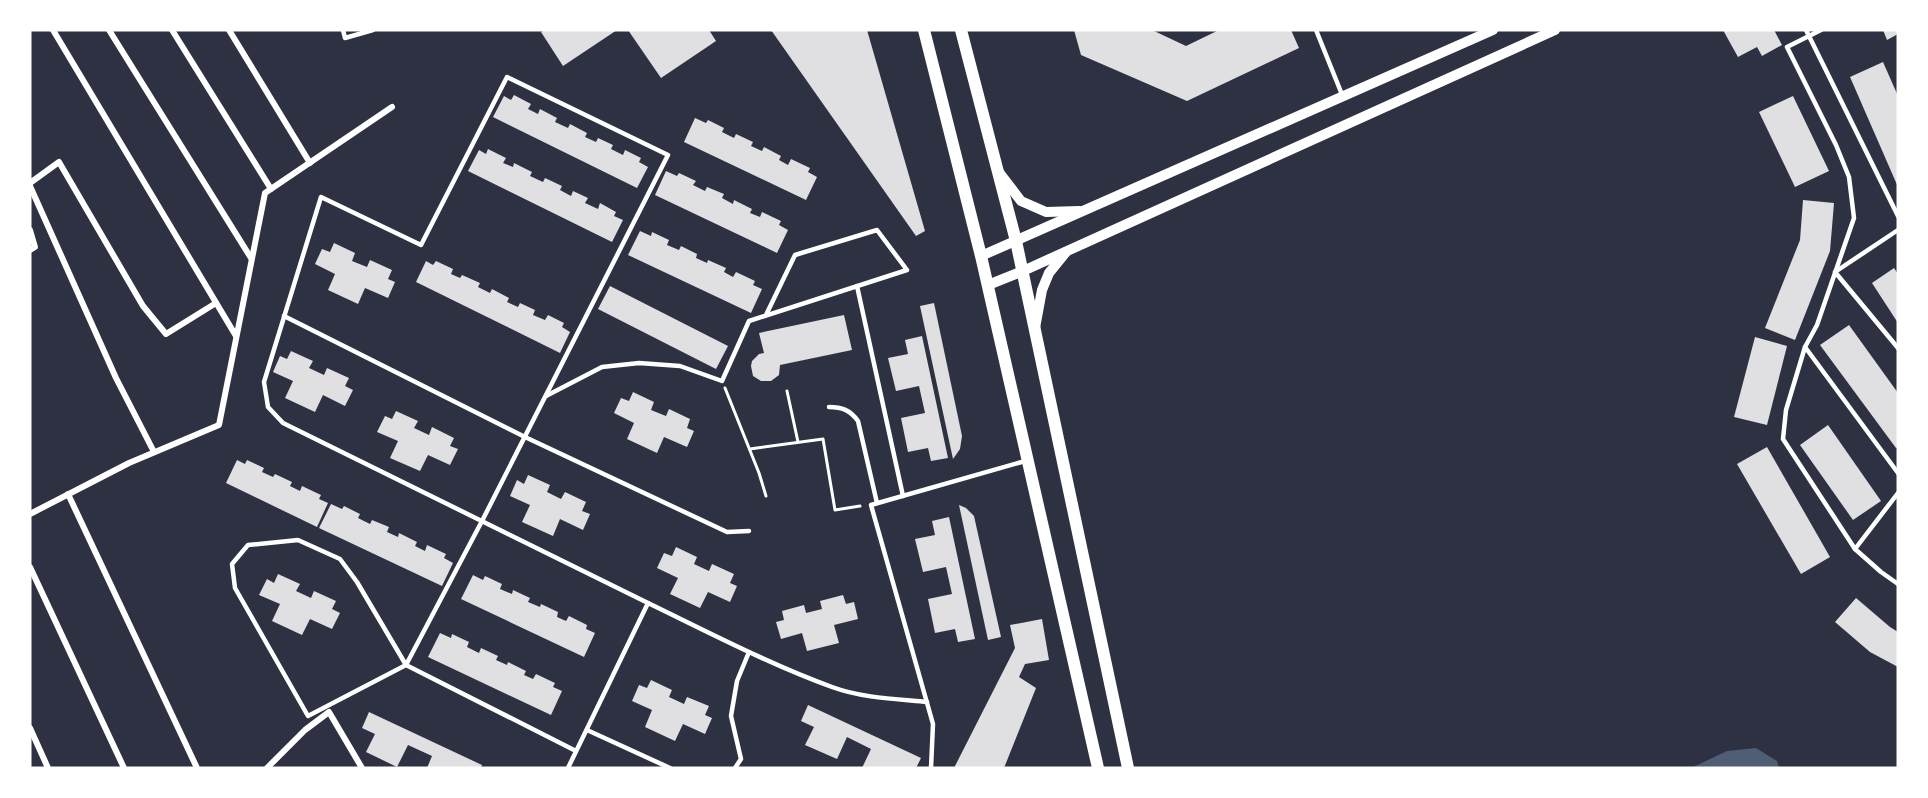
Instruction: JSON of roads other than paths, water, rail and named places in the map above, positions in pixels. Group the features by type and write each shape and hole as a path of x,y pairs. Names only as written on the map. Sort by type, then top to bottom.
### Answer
{"main road":[{"path":"924,30 988,285 1098,768"},
{"path":"961,30 1023,271 1128,768"}],"street":[{"path":"53,30 236,337"},
{"path":"109,30 252,259"},
{"path":"172,30 271,189"},
{"path":"229,30 310,163"},
{"path":"981,256 1493,30"},
{"path":"988,285 1555,30"},
{"path":"30,514 154,452 219,425 265,193 392,107"},
{"path":"154,452 116,378 30,184 59,162 143,306 166,334 216,303"},
{"path":"998,171 1021,201 1046,212 1086,211"},
{"path":"30,230 35,247 30,250"},
{"path":"1035,328 1042,290 1050,273 1067,251"},
{"path":"68,494 198,768"},
{"path":"30,567 124,768"},
{"path":"267,768 305,730 329,712 362,768"},
{"path":"30,728 48,768"}],"lane":[{"path":"343,30 345,38 373,30"},
{"path":"1316,30 1343,97"},
{"path":"1821,30 1807,33 1787,47 1836,145 1849,177 1854,218 1817,326 1805,347 1786,410 1783,439 1856,549 1898,584"},
{"path":"1807,33 1898,216"},
{"path":"576,751 406,665 357,582 340,559 298,540 248,544 232,564 235,588 308,717 406,665 482,521 668,155 507,78 421,245 321,196 264,382 268,407 283,423 482,521 648,603 749,652 833,688 882,698 927,702"},
{"path":"546,396 602,368 639,363 680,366 722,381 749,321 907,270 877,230 795,255 766,315"},
{"path":"1835,272 1898,230"},
{"path":"1835,272 1898,348"},
{"path":"857,286 903,496"},
{"path":"284,316 525,437 727,532 749,531"},
{"path":"1805,347 1898,474"},
{"path":"829,407 842,407 853,414 858,421 877,503"},
{"path":"931,768 933,724 871,505 1028,460"},
{"path":"1856,549 1898,493"},
{"path":"568,768 648,603"},
{"path":"744,768 731,716 736,681 749,652"},
{"path":"587,730 670,768"},
{"path":"735,768 741,759"}],"water":[{"path":"1756,748 1777,761 1779,768 1691,768 1727,751"}]}
